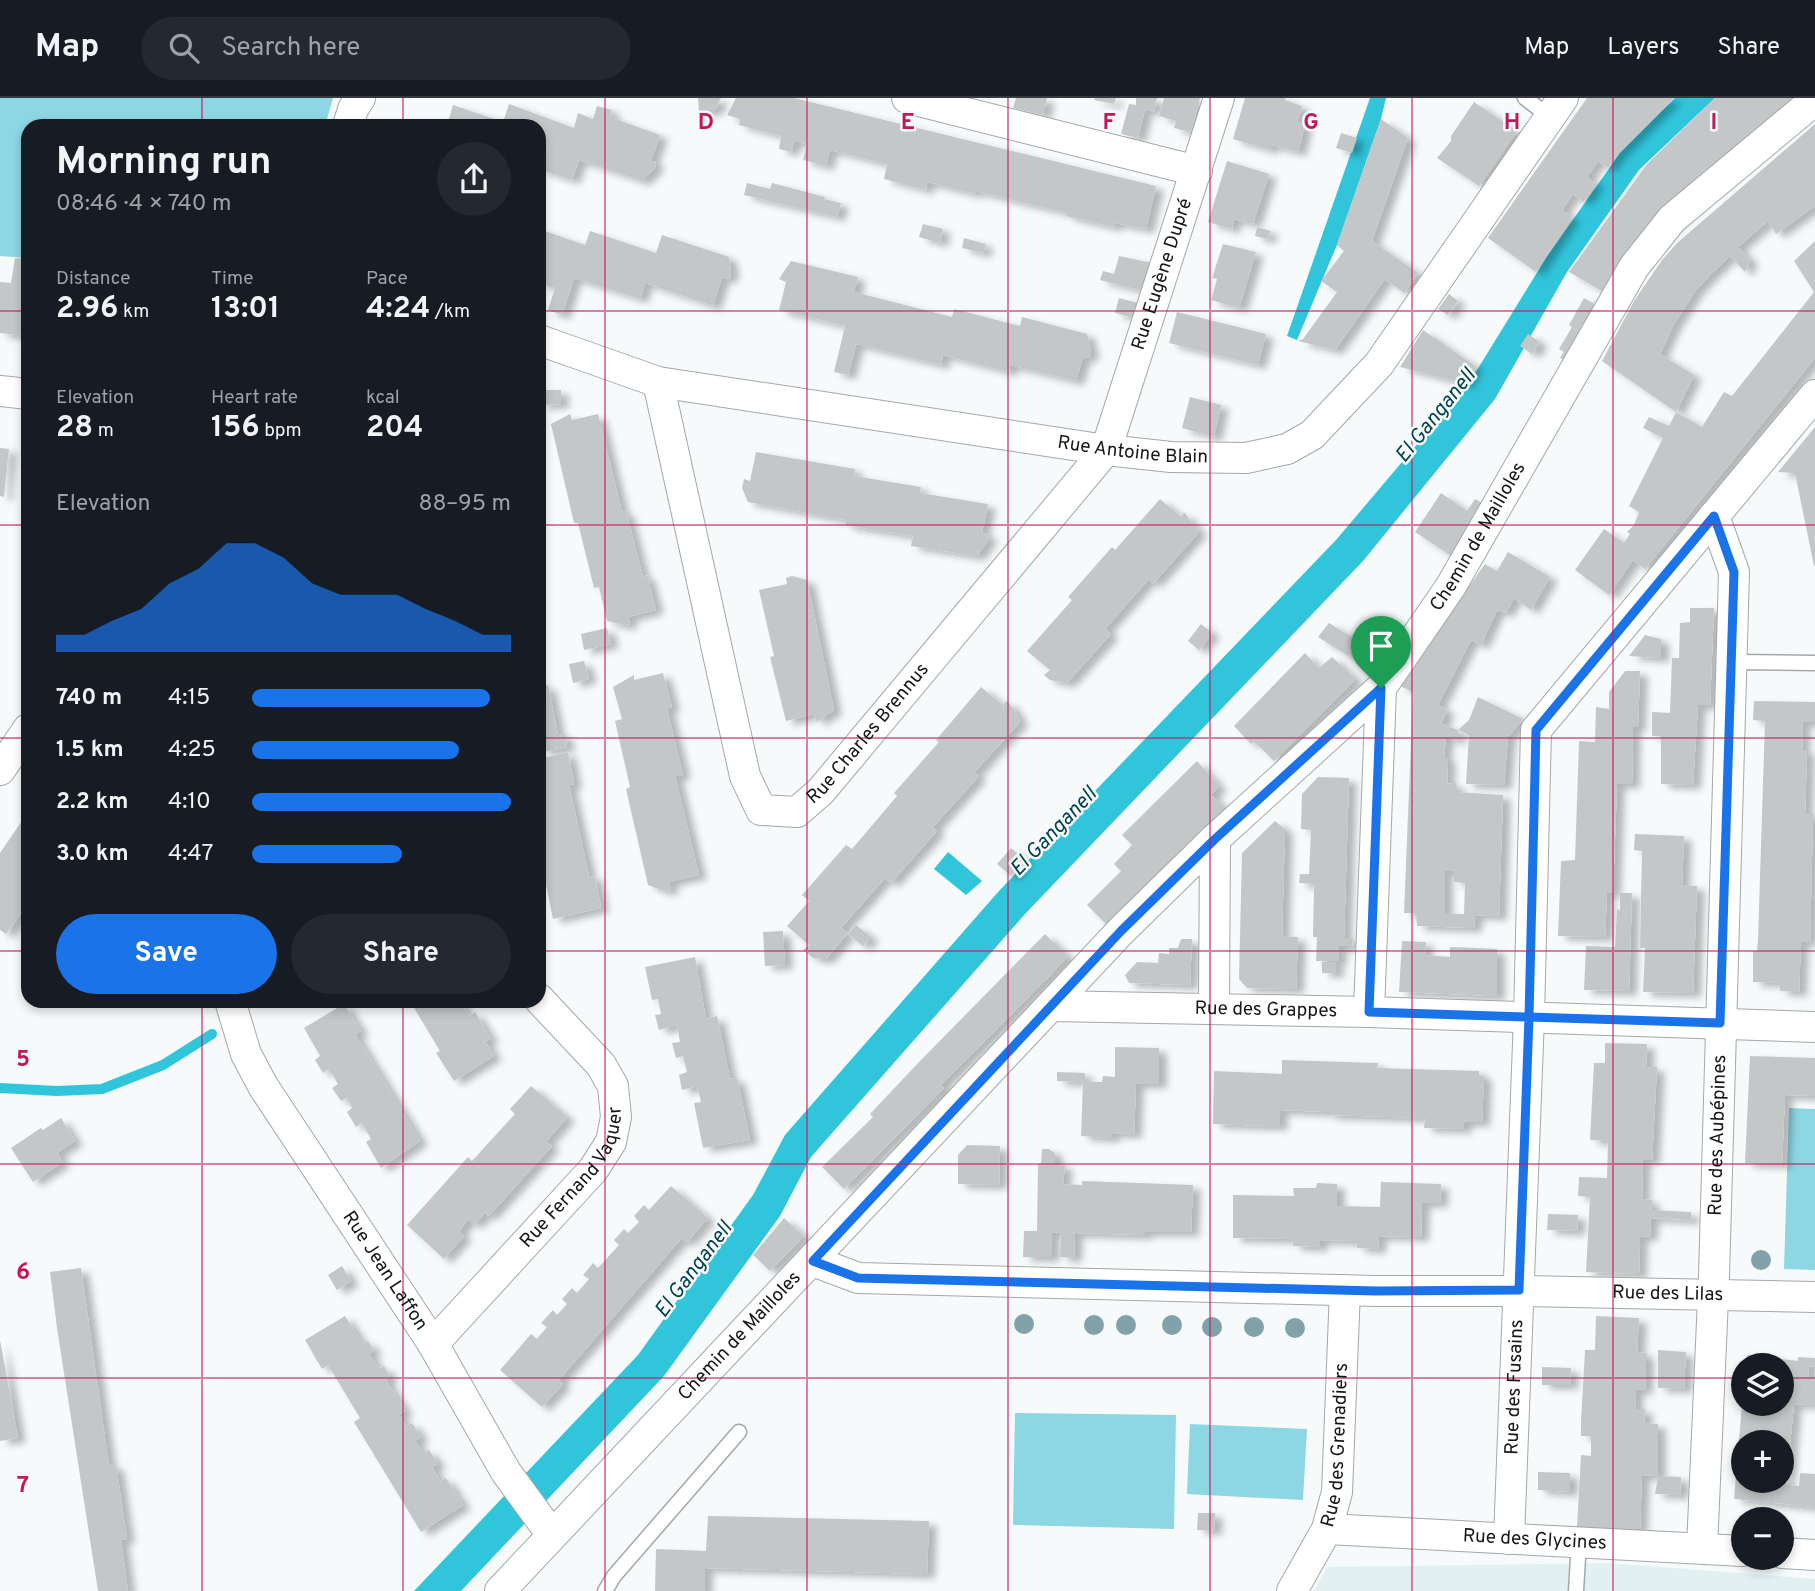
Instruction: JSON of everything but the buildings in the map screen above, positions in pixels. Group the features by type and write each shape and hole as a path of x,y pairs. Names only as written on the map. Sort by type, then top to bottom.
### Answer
{"street":[{"path":"350,119 360,98"},
{"path":"907,98 1197,172"},
{"name":"Rue Eugène Dupré","path":"1106,450 1219,98"},
{"name":"Chemin de Mailloles","path":"500,1591 544,1525 813,1261 1121,931 1215,839 1381,688 1451,586 1634,267 1672,219 1815,100"},
{"name":"Rue Antoine Blain","path":"546,342 658,382 1106,450 1171,457 1245,458 1287,449 1312,435 1379,364 1557,107"},
{"name":"Rue Charles Brennus","path":"658,382 745,776 761,810 797,812 821,791 1106,450"},
{"path":"0,391 21,393"},
{"path":"1714,516 1815,396"},
{"name":"Rue des Aubépines","path":"1702,1548 1713,1295 1734,572 1714,516"},
{"name":"Rue des Fusains","path":"1509,1539 1529,1017 1536,730 1714,516"},
{"path":"1369,1012 1381,688"},
{"path":"0,770 21,739"},
{"path":"1214,1007 1215,839"},
{"name":"Rue Fernand Vaquer","path":"433,1344 593,1170 611,1142 616,1117 614,1086 601,1065 546,1006"},
{"name":"Rue des Grappes","path":"1052,1006 1214,1007 1815,1027"},
{"name":"Rue Jean Laffon","path":"232,1008 246,1054 263,1086 433,1344 506,1472 544,1525"},
{"name":"Rue des Lilas","path":"813,1261 858,1278 1345,1290 1519,1290 1587,1294 1815,1297"},
{"name":"Rue des Grenadiers","path":"1292,1591 1327,1529 1337,1492 1345,1290"},
{"name":"Rue des Glycines","path":"1327,1529 1731,1550"},
{"path":"1794,1554 1815,1555"}],"lane":[{"path":"1525,98 1557,107"},
{"path":"1732,662 1815,663"},
{"path":"606,1591 614,1576 739,1432"},
{"path":"1576,1591 1580,1541"}],"shaded area":[{"path":"0,98 333,98 327,119 21,119 21,258 0,256"},
{"path":"1370,98 1386,98 1381,119 1337,245 1297,340 1287,336"},
{"path":"1675,98 1715,98 1639,170 1567,272 1495,399 1363,561 1025,914 811,1157 780,1216 664,1376 461,1591 414,1591 638,1355 753,1195 785,1135 999,891 1336,540 1469,383 1546,258 1620,153"},
{"path":"948,852 982,881 966,895 934,869"},
{"path":"1789,1108 1815,1109 1815,1270 1784,1269"},
{"path":"1015,1413 1176,1415 1174,1529 1013,1525"},
{"path":"1190,1424 1307,1429 1303,1500 1187,1494"},
{"path":"1609,1563 1815,1579 1815,1591 1314,1591 1327,1567"}],"waterway":[{"path":"0,1088 57,1091 102,1089 163,1065 212,1034"}],"route":[{"path":"1381,688 1215,839 1121,931 813,1261 858,1278 1376,1291 1519,1290 1529,1017 1720,1023 1734,572 1714,516 1536,730 1529,1017 1369,1012 1381,688"}],"water label":[{"name":"El Ganganell","path":"1436,416"},
{"name":"El Ganganell","path":"1054,832"},
{"name":"El Ganganell","path":"694,1270"}]}
